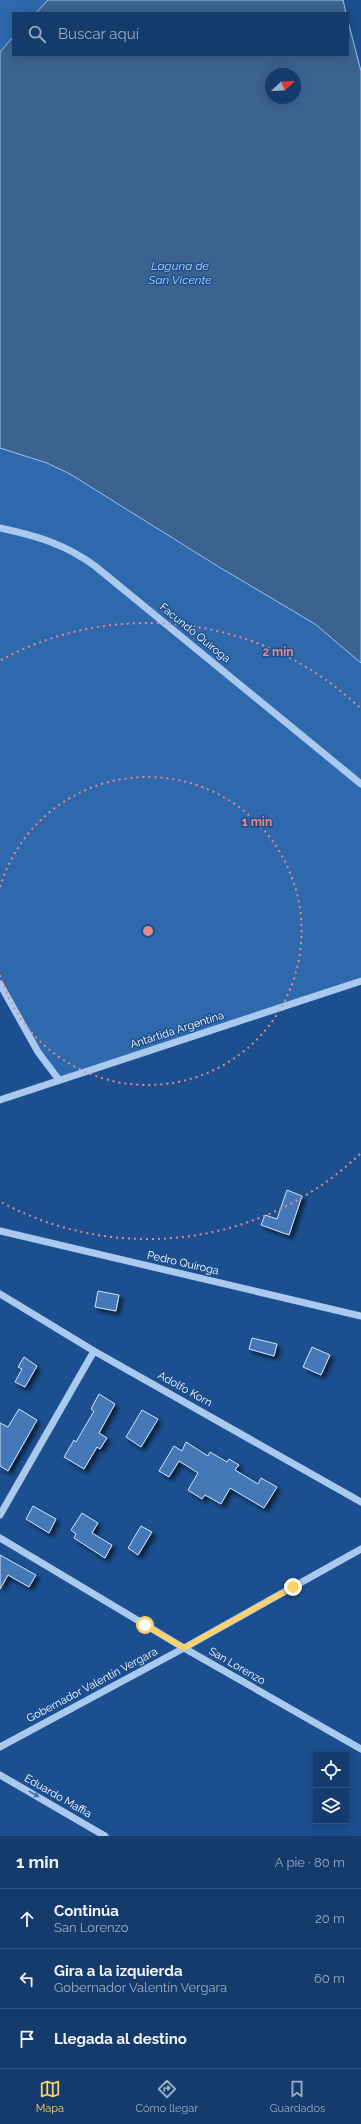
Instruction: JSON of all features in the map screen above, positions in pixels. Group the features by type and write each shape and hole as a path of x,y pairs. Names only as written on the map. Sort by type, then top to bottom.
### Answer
{"street":[{"name":"Facundo Quiroga","path":"0,528 51,541 74,551 96,566 361,784"},
{"name":"Antártida Argentina","path":"0,1100 361,981"},
{"path":"0,984 38,1052 59,1080"},
{"name":"Pedro Quiroga","path":"0,1232 361,1316"},
{"name":"Adolfo Korn","path":"0,1294 94,1351 361,1502"},
{"path":"0,1515 94,1351"},
{"name":"San Lorenzo","path":"0,1538 184,1648 361,1749"},
{"name":"Gobernador Valentín Vergara","path":"0,1746 184,1648 361,1549"},
{"name":"Eduardo Maffia","path":"0,1775 105,1836"}],"shaded area":[{"path":"0,0 48,0 37,12 12,12 12,38 0,52"},
{"path":"0,448 47,463 70,474 219,567 315,624 361,663 361,977 59,1080 0,984"}],"water":[{"path":"48,0 343,0 346,12 37,12"},
{"name":"Laguna de San Vicente","path":"349,25 361,71 361,663 315,624 219,567 70,474 47,463 0,448 0,52 12,38 12,56 349,56"}],"building":[{"path":"287,1190 302,1196 289,1235 261,1225 265,1215 277,1219"},
{"path":"98,1291 119,1295 116,1311 95,1307"},
{"path":"252,1338 277,1344 274,1356 249,1349"},
{"path":"312,1347 330,1355 321,1375 303,1367"},
{"path":"24,1357 37,1366 25,1387 15,1382 22,1369 18,1367"},
{"path":"99,1394 115,1404 99,1433 107,1438 100,1449 97,1447 84,1469 64,1457 74,1440 76,1442 94,1411 91,1409"},
{"path":"19,1409 37,1420 8,1471 0,1466 0,1423 8,1427"},
{"path":"142,1410 158,1419 141,1447 126,1437"},
{"path":"186,1442 208,1456 210,1452 227,1462 229,1459 239,1465 235,1470 258,1484 261,1478 277,1487 264,1508 230,1488 221,1504 205,1495 202,1499 188,1490 198,1473 179,1461 169,1477 159,1471 174,1446 182,1451"},
{"path":"33,1506 56,1519 49,1533 26,1519"},
{"path":"82,1513 98,1523 92,1533 112,1545 105,1558 74,1538 76,1534 71,1530"},
{"path":"141,1526 152,1532 138,1555 128,1548"},
{"path":"0,1555 36,1575 29,1587 8,1575 0,1589"}],"route":[{"path":"145,1625 184,1648 293,1587"}]}
